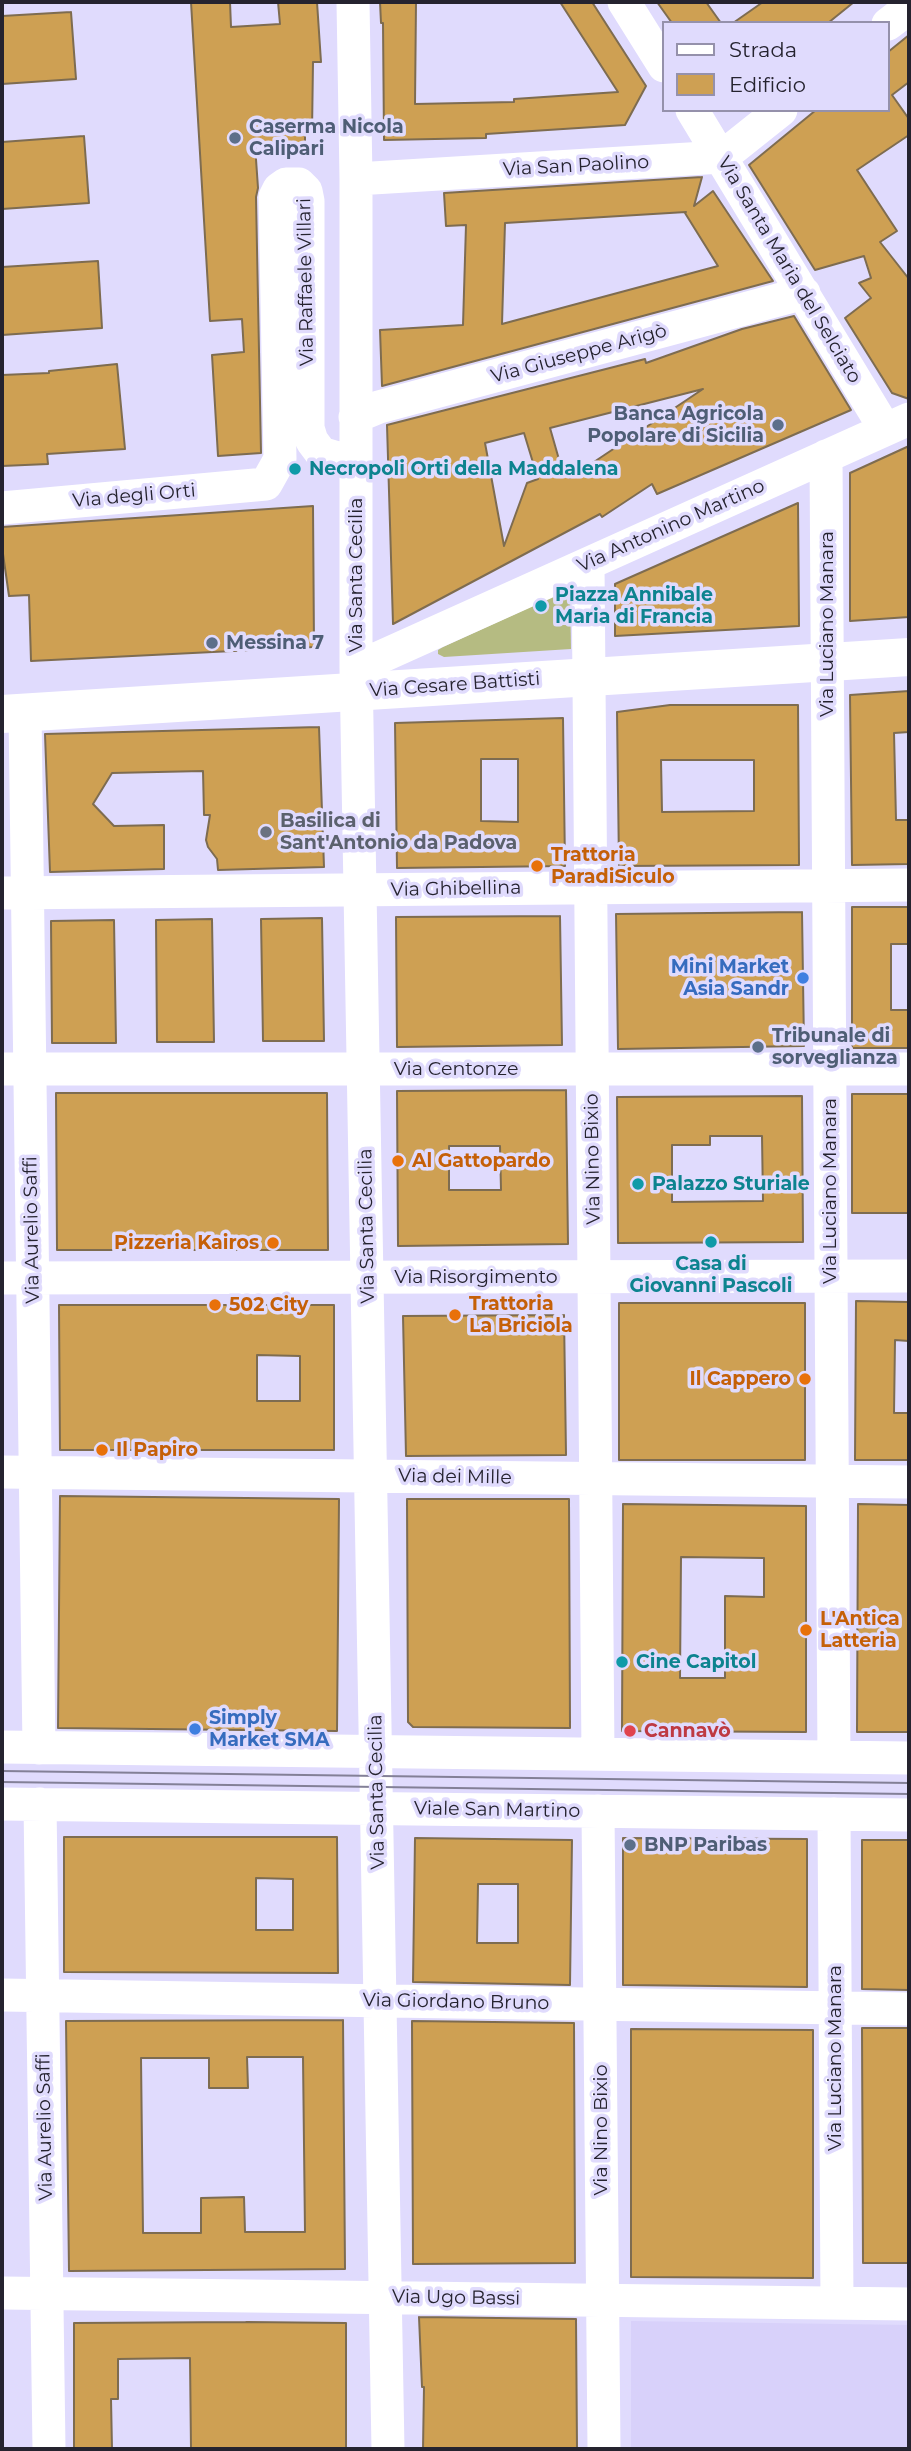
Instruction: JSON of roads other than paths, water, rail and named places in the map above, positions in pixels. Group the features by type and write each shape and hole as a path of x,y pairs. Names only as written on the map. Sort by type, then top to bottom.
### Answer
{"main road":[{"name":"Via Cesare Battisti","path":"827,652 909,637"},
{"name":"Via Cesare Battisti","path":"9,705 356,680 390,668 588,666 827,652 909,657"}],"street":[{"name":"Via Santa Cecilia","path":"353,2 356,179 356,680 388,2449"},
{"path":"624,2 662,63"},
{"path":"890,22 909,8"},
{"name":"Via Santa Maria del Selciato","path":"693,112 804,293 897,424"},
{"path":"722,157 778,112"},
{"name":"Via San Paolino","path":"356,179 722,157"},
{"name":"Via Raffaele Villari","path":"266,484 280,459 275,197 286,184 299,184 306,191 308,201 308,428 312,441 321,453 356,459"},
{"name":"Via Giuseppe Arigò","path":"355,416 379,407 804,293"},
{"name":"Via Antonino Martino","path":"356,680 588,564 897,424"},
{"name":"Via Luciano Manara","path":"826,456 834,1757"},
{"name":"Via degli Orti","path":"2,508 266,484"},
{"name":"Via Nino Bixio","path":"588,564 598,1754"},
{"name":"Via Aurelio Saffi","path":"9,705 15,893 17,1278 36,1472 39,1748"},
{"name":"Via Ghibellina","path":"15,893 909,885"},
{"name":"Via Centonze","path":"16,1069 909,1069"},
{"name":"Via Risorgimento","path":"17,1278 909,1276"},
{"name":"Via dei Mille","path":"2,1472 909,1482"},
{"path":"2,1747 909,1758"},
{"name":"Viale San Martino","path":"2,1804 909,1815"},
{"name":"Via Aurelio Saffi","path":"40,1804 49,2449"},
{"name":"Via Nino Bixio","path":"598,1811 604,2449"},
{"name":"Via Luciano Manara","path":"834,1814 837,2303"},
{"name":"Via Giordano Bruno","path":"2,1995 909,2009"},
{"name":"Via Ugo Bassi","path":"2,2293 909,2304"}],"tram line":[{"path":"2,1771 909,1783"},
{"path":"2,1782 909,1794"}],"place":[{"name":"Caserma Nicola Calipari","path":"235,138"},
{"name":"Banca Agricola Popolare di Sicilia","path":"778,425"},
{"name":"Necropoli Orti della Maddalena","path":"295,469"},
{"name":"Piazza Annibale Maria di Francia","path":"541,606"},
{"name":"Messina 7","path":"212,643"},
{"name":"Basilica di Sant'Antonio da Padova","path":"266,832"},
{"name":"Trattoria ParadiSiculo","path":"537,866"},
{"name":"Mini Market Asia Sandr","path":"803,978"},
{"name":"Tribunale di sorveglianza","path":"758,1047"},
{"name":"Al Gattopardo","path":"398,1161"},
{"name":"Palazzo Sturiale","path":"638,1184"},
{"name":"Casa di Giovanni Pascoli","path":"711,1242"},
{"name":"Pizzeria Kairos","path":"273,1243"},
{"name":"502 City","path":"215,1305"},
{"name":"Trattoria La Briciola","path":"455,1315"},
{"name":"Il Cappero","path":"805,1379"},
{"name":"Il Papiro","path":"102,1450"},
{"name":"L'Antica Latteria","path":"806,1630"},
{"name":"Cine Capitol","path":"622,1662"},
{"name":"Simply Market SMA","path":"195,1729"},
{"name":"Cannavò","path":"630,1731"},
{"name":"BNP Paribas","path":"630,1845"}]}
